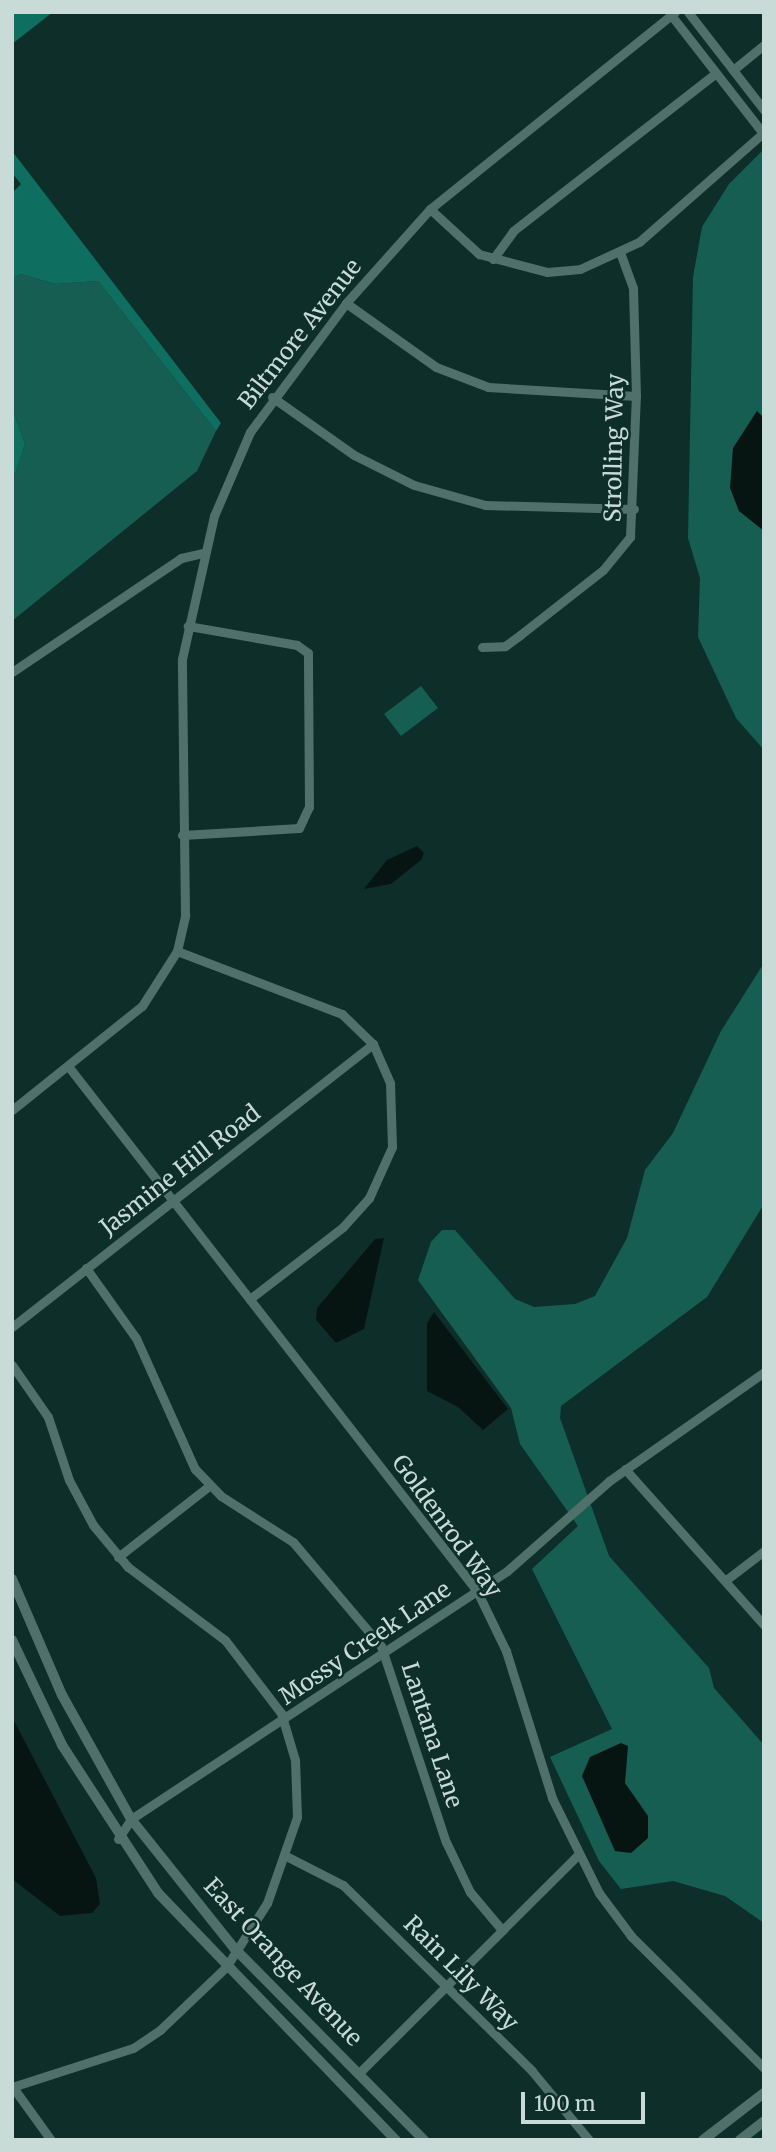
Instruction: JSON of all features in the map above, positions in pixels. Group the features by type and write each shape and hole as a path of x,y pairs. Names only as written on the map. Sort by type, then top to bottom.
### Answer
{"street":[{"path":"688,12 764,110"},
{"path":"430,209 463,242 493,259 567,271 621,255 763,132 673,14"},
{"name":"Biltmore Avenue","path":"12,1110 142,1006 177,951 185,915 178,718 188,626 203,553 230,469 272,397 346,303 430,209 673,14"},
{"path":"733,70 764,45"},
{"path":"493,259 514,230 716,73"},
{"name":"Strolling Way","path":"482,648 505,646 603,570 630,537 634,509 636,396 632,288 621,255"},
{"path":"346,303 436,367 488,387 636,396"},
{"path":"272,397 354,455 414,485 485,505 634,509"},
{"path":"12,672 181,558 203,553"},
{"path":"182,835 290,830 304,825 309,807 308,653 297,645 188,626"},
{"path":"177,951 328,1005 373,1044 394,1101 385,1169 356,1215 250,1299"},
{"name":"Jasmine Hill Road","path":"12,1327 373,1044"},
{"name":"Goldenrod Way","path":"68,1066 477,1591 506,1651 577,1856 631,1936 764,2068"},
{"name":"Lantana Lane","path":"86,1268 136,1338 181,1447 209,1486 293,1542 385,1654 446,1842 464,1883 502,1930"},
{"path":"12,1365 48,1417 80,1505 118,1557 218,1633 285,1720 295,1760 297,1817 288,1857 267,1903 234,1948 226,1967 133,2048 12,2087 51,2140"},
{"name":"Mossy Creek Lane","path":"118,1839 131,1819 477,1591 625,1469 764,1372"},
{"path":"625,1469 662,1518 726,1580 764,1625"},
{"path":"118,1557 209,1486"},
{"path":"726,1580 764,1551"},
{"name":"East Orange Avenue","path":"12,1579 62,1695 131,1819 234,1948 424,2140"},
{"name":"East Orange Avenue","path":"12,1640 62,1745 118,1839 226,1967 396,2140"},
{"path":"359,2073 577,1856"},
{"name":"Rain Lily Way","path":"288,1857 342,1885 537,2076 589,2140"},
{"path":"226,1967 250,1963"},
{"path":"703,2140 764,2093"},
{"path":"740,2140 764,2121"}],"green space":[{"path":"12,12 53,12 12,44"},
{"path":"764,149 764,750 736,718 698,637 700,578 688,538 693,277 702,227 729,184"},
{"path":"12,151 221,423 216,431 98,281 55,284 21,274 12,279 12,193 21,184 12,173"},
{"path":"21,274 55,284 98,281 216,431 197,471 12,621 12,483 25,444 12,408 12,279"},
{"path":"12,408 25,444 12,483"},
{"path":"421,686 438,708 401,736 384,714"},
{"path":"764,963 764,1204 707,1297 561,1406 560,1418 609,1556 709,1668 714,1688 764,1745 764,1923 725,1896 673,1881 621,1889 599,1861 550,1757 612,1729 532,1569 578,1526 520,1444 511,1408 418,1280 431,1242 442,1230 455,1230 515,1299 534,1307 575,1304 595,1296 627,1238 645,1170 673,1133 721,1031"}],"shaded area":[{"path":"757,411 764,418 764,531 739,511 730,488 733,448"},
{"path":"417,846 424,853 421,860 391,884 364,889 387,860"},
{"path":"384,1238 364,1329 336,1343 316,1320 317,1308 375,1239"},
{"path":"434,1312 508,1409 483,1430 458,1407 427,1391 427,1323"},
{"path":"12,1717 96,1878 100,1904 92,1913 60,1916 12,1879"},
{"path":"621,1743 628,1746 625,1783 648,1816 648,1838 631,1853 615,1851 582,1776 590,1757"}]}
